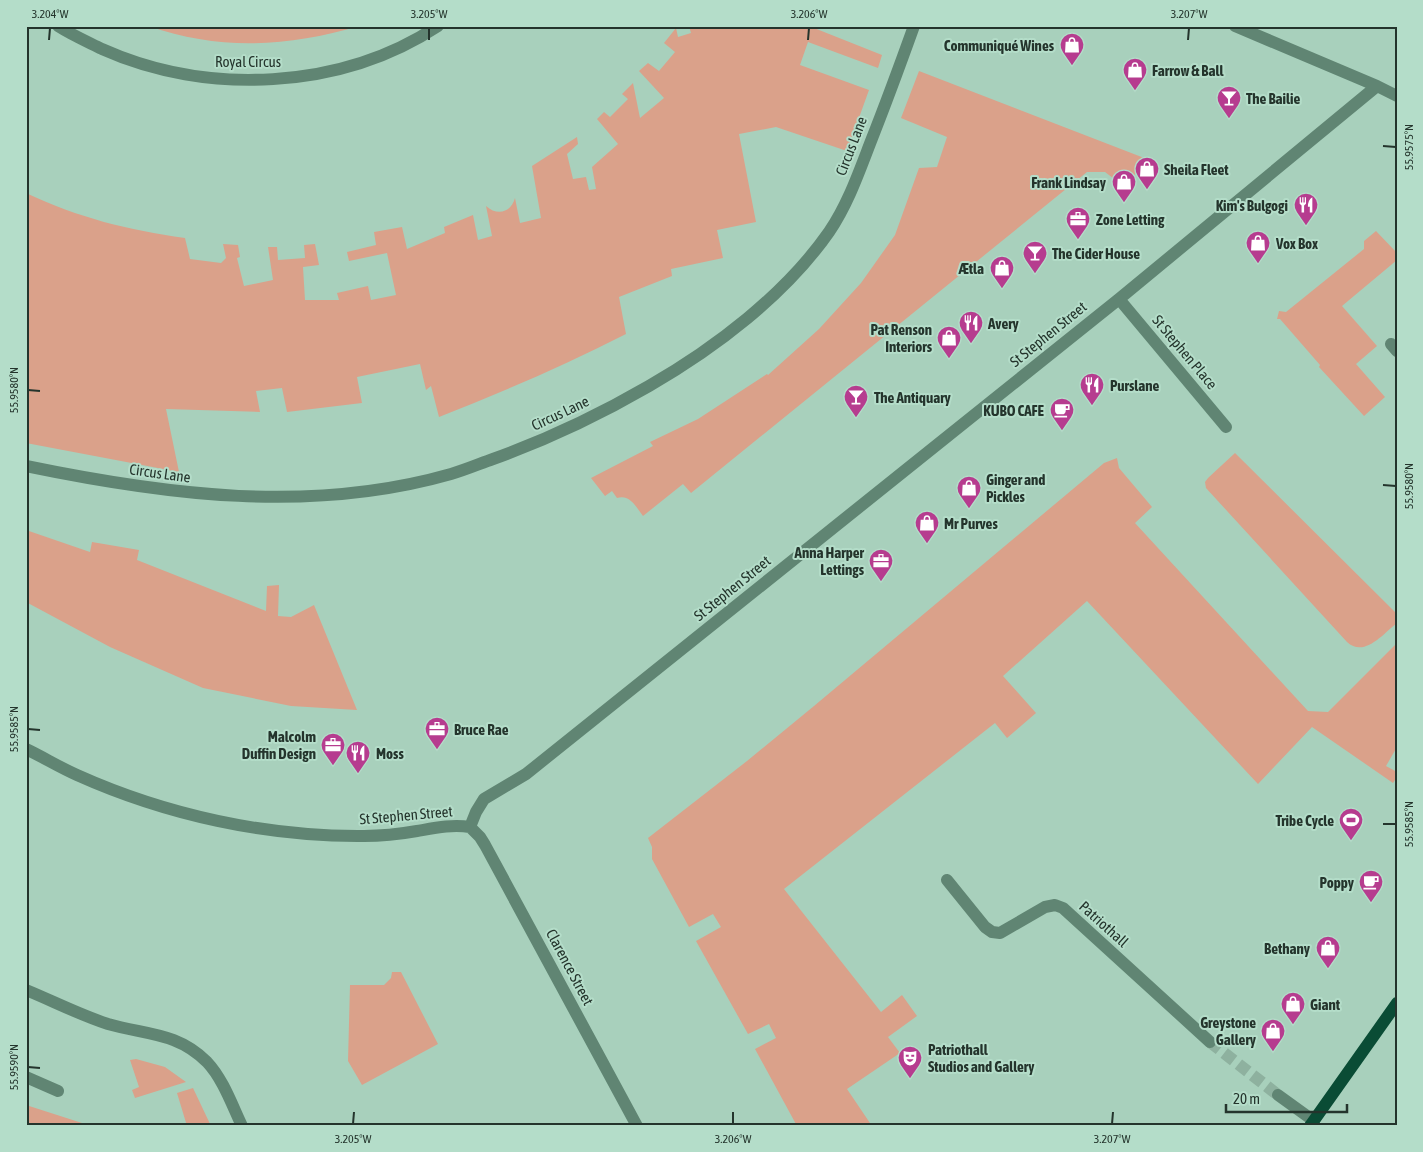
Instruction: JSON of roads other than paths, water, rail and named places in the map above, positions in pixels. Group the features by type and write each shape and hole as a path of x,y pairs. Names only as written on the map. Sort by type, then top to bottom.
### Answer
{"main road":[{"path":"1312,1123 1397,1003"}],"street":[{"name":"Royal Circus","path":"58,26 119,56 147,66 209,78 246,80 277,79 334,70 387,52 412,41 438,26"},
{"name":"Circus Lane","path":"26,466 177,492 252,497 329,495 408,485 452,474 531,444 574,425 629,397 696,357 780,288 815,251 846,204 914,26"},
{"path":"1234,26 1397,96"},
{"name":"St Stephen Street","path":"26,749 76,775 134,797 170,809 264,829 320,835 364,836 408,833 452,826 470,827 484,799 526,774 1119,299 1377,86"},
{"name":"St Stephen Place","path":"1119,299 1226,427"},
{"name":"Clarence Street","path":"470,827 480,837 637,1126"},
{"name":"Patriothall","path":"947,880 985,927 992,932 1000,933 1045,907 1055,905 1063,908 1210,1042"},
{"path":"26,990 108,1024 159,1035 182,1043 208,1064 219,1078 242,1126"},
{"path":"26,1078 58,1091"},
{"path":"1278,1095 1312,1123"}],"tunnel":[{"path":"1210,1042 1278,1095"}],"place":[{"name":"Communiqué Wines","path":"1072,66"},
{"name":"Farrow & Ball","path":"1135,91"},
{"name":"The Bailie","path":"1229,119"},
{"name":"Sheila Fleet","path":"1147,190"},
{"name":"Frank Lindsay","path":"1124,203"},
{"name":"Kim's Bulgogi","path":"1306,226"},
{"name":"Zone Letting","path":"1078,240"},
{"name":"Vox Box","path":"1258,264"},
{"name":"The Cider House","path":"1035,274"},
{"name":"Ætla","path":"1002,289"},
{"name":"Avery","path":"971,344"},
{"name":"Pat Renson Interiors","path":"949,359"},
{"name":"Purslane","path":"1092,406"},
{"name":"The Antiquary","path":"856,418"},
{"name":"KUBO CAFE","path":"1062,431"},
{"name":"Ginger and Pickles","path":"969,509"},
{"name":"Mr Purves","path":"927,544"},
{"name":"Anna Harper Lettings","path":"881,582"},
{"name":"Bruce Rae","path":"437,750"},
{"name":"Malcolm Duffin Design","path":"333,766"},
{"name":"Moss","path":"358,774"},
{"name":"Tribe Cycle","path":"1351,841"},
{"name":"Poppy","path":"1371,903"},
{"name":"Bethany","path":"1328,969"},
{"name":"Giant","path":"1293,1025"},
{"name":"Greystone Gallery","path":"1273,1052"},
{"name":"Patriothall Studios and Gallery","path":"910,1079"}]}
